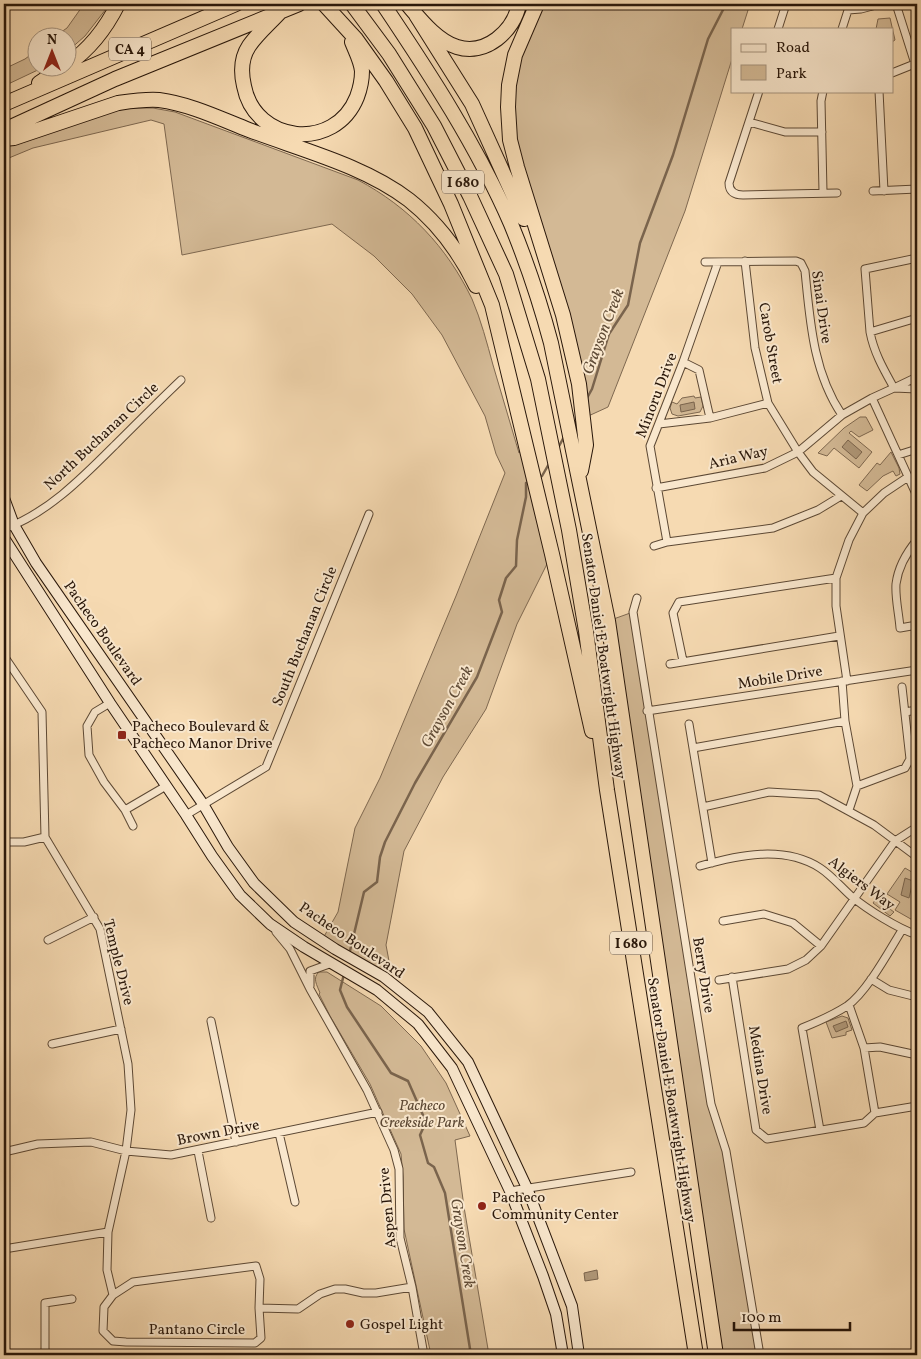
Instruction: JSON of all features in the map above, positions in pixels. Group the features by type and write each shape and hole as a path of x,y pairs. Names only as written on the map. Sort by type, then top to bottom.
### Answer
{"highway":[{"path":"78,55 95,41 110,20 118,4"},
{"name":"CA 4","path":"4,104 236,4"},
{"name":"CA 4","path":"4,130 116,79 299,4"},
{"path":"324,4 356,39 415,128 451,204 492,305 552,554 582,694 607,790"},
{"name":"Senator Daniel E Boatwright Highway","path":"352,4 389,54 434,126 470,196 506,274 538,378 569,530 586,631 607,790 696,1355"},
{"name":"Senator Daniel E Boatwright Highway","path":"383,4 426,68 476,153 506,214 540,299 551,343 608,620 716,1355"},
{"path":"411,9 441,38 456,47 471,49 489,45 502,36 518,14 519,4"},
{"path":"537,4 515,55 508,108 510,140 563,315 579,384 586,445 580,479"},
{"path":"411,9 472,104 514,195 563,315"},
{"path":"280,12 249,46 243,61 242,76 245,94 253,109 266,123 283,132 296,135 320,132 342,121 354,104 360,89 362,72 358,58 350,38 340,22"},
{"path":"24,95 45,78"},
{"path":"4,139 14,138 118,103 134,100 161,100 190,108 375,178 423,212 452,244 467,268 480,295 502,351"}],"main road":[{"name":"Pacheco Boulevard","path":"4,498 9,527 203,804 228,847 254,883 294,922 335,949 384,977 428,1012 468,1062 527,1188 572,1306 579,1355"},
{"name":"Pacheco Boulevard","path":"4,538 110,703 240,895 270,924 304,947 377,990 418,1024 452,1068 510,1191 556,1314 563,1355"}],"street":[{"path":"778,28 786,4"},
{"path":"842,28 849,7 861,9 880,4"},
{"path":"894,73 916,63 896,4"},
{"path":"758,92 729,183 730,190 737,195 838,192"},
{"path":"823,92 823,192"},
{"path":"879,92 884,191"},
{"path":"749,122 785,132 822,132"},
{"path":"873,191 917,189"},
{"path":"894,388 880,364 872,342 866,269 917,258"},
{"name":"Carob Street","path":"746,261 755,348 768,403 798,452 813,472 863,513"},
{"name":"Sinai Drive","path":"706,262 796,261 801,263 804,267 814,351 825,383 842,415"},
{"name":"Minoru Drive","path":"667,542 650,446 683,362 718,262"},
{"path":"870,332 917,318"},
{"path":"683,362 699,370 710,418"},
{"name":"Aria Way","path":"656,488 766,468 798,452 842,415 872,398 917,377"},
{"name":"North Buchanan Circle","path":"9,527 55,500 94,466 181,380"},
{"name":"Aria Way","path":"894,388 917,388"},
{"path":"872,398 917,496"},
{"path":"659,424 710,418 768,403"},
{"path":"898,455 917,449"},
{"path":"849,810 857,786 845,721 844,681 836,606 836,578 849,540 863,513 884,493 908,477"},
{"path":"654,546 667,542 773,528 818,510 841,496"},
{"name":"South Buchanan Circle","path":"186,815 266,767 369,514"},
{"path":"917,540 910,548 902,564 896,584 900,628 917,626"},
{"path":"683,662 672,613 679,602 836,578"},
{"name":"Berry Drive","path":"637,598 633,612 647,711 712,1104 726,1151 760,1355"},
{"path":"670,664 839,636"},
{"name":"Temple Drive","path":"4,656 42,712 45,836 100,929 128,1064 131,1110 126,1151 108,1232 107,1270 113,1295"},
{"name":"Mobile Drive","path":"647,711 917,670"},
{"path":"857,786 905,768 910,759 902,687"},
{"path":"110,703 95,712 87,726 89,754 104,782 125,810 133,826"},
{"path":"905,712 917,710"},
{"path":"693,748 845,721"},
{"path":"689,724 712,863"},
{"path":"125,810 166,786"},
{"path":"703,807 769,792 819,795 874,825 917,857"},
{"path":"719,980 788,970 806,960 821,946 895,841 917,827"},
{"path":"4,842 24,842 45,836"},
{"name":"Algiers Way","path":"700,866 766,853 793,856 820,867 854,898 902,930 917,935"},
{"path":"723,921 764,914 793,923 821,946"},
{"path":"48,940 94,917"},
{"name":"Aspen Drive","path":"270,924 290,949 378,1112 394,1150 399,1169 400,1238 412,1286 424,1355"},
{"path":"820,1130 802,1028 826,1018 849,1005 871,979 902,930"},
{"path":"310,989 310,971 332,963"},
{"name":"Medina Drive","path":"732,977 756,1130 768,1139 864,1123 875,1113 917,1106"},
{"path":"871,979 889,990 917,997"},
{"path":"849,1005 864,1048 875,1113"},
{"path":"211,1021 236,1142"},
{"path":"52,1044 121,1029"},
{"path":"864,1048 880,1047 917,1055"},
{"name":"Brown Drive","path":"4,1152 38,1144 91,1142 126,1151 171,1155 198,1151 378,1112"},
{"path":"279,1133 295,1202"},
{"path":"198,1151 211,1218"},
{"path":"510,1191 631,1172"},
{"path":"4,1250 108,1232"},
{"name":"Pantano Circle","path":"256,1266 260,1280 259,1308 262,1338 255,1343 113,1341 104,1331 104,1307 113,1295 133,1282 256,1266"},
{"path":"259,1308 298,1309 320,1294 335,1289 376,1293 412,1286"},
{"path":"45,1355 45,1303 72,1299"}],"green space":[{"path":"84,4 108,4 85,36 78,42 78,28 67,28"},
{"path":"537,4 750,4 742,28 731,28 731,62 685,211 608,407 584,418 517,167 509,85"},
{"path":"890,18 892,28 876,28 878,19"},
{"path":"28,57 28,75 4,86 4,69"},
{"path":"129,108 153,108 175,112 358,180 377,191 410,216 425,230 451,262 472,299 484,332 519,453 525,446 552,554 517,624 486,709 443,777 404,851 386,945 389,961 384,977 322,940 338,912 355,828 380,778 505,473 496,454 485,416 442,335 412,294 374,256 332,224 182,255 164,124 151,120 33,148 4,160 4,146 106,113"},
{"path":"694,396 695,398 701,397 703,406 700,412 678,416 672,414 670,408 672,402 677,404 682,398"},
{"path":"860,417 866,417 873,430 859,437 851,431 849,433 872,452 859,468 834,448 827,456 818,453 844,428"},
{"path":"891,452 900,474 896,476 893,471 883,476 867,491 859,485 877,463 880,465"},
{"path":"633,612 711,1104 726,1151 760,1355 716,1355 608,621"},
{"path":"905,868 917,875 916,922 895,910 900,902 887,894"},
{"path":"876,899 894,912 890,916 873,903"},
{"name":"Pacheco Creekside Park","path":"319,972 327,972 381,1006 421,1046 446,1083 470,1136 455,1140 464,1207 489,1355 431,1355 404,1229 401,1154 370,1084 319,994 315,979"},
{"path":"842,1016 848,1018 852,1030 846,1032 846,1035 832,1038 826,1022"}],"shaded area":[{"path":"694,402 695,409 681,412 680,405"},
{"path":"848,440 862,452 856,459 842,447"},
{"path":"905,878 913,881 909,898 901,895"},
{"path":"846,1021 848,1027 836,1032 833,1026"},
{"path":"597,1270 598,1279 585,1281 584,1273"}],"waterway":[{"name":"Grayson Creek","path":"587,398 592,389 609,334 628,305 640,243 673,155 708,39 726,4"},
{"name":"Grayson Creek","path":"558,448 565,435"},
{"name":"Grayson Creek","path":"539,477 542,476 550,462"},
{"name":"Grayson Creek","path":"349,955 364,892 377,882 380,857 385,842 415,783 477,677 502,612 499,600 506,578 516,566 517,540 526,497 526,483 530,482"},
{"name":"Grayson Creek","path":"344,974 340,990 347,1007 391,1073 408,1081 426,1122 420,1135 428,1163 434,1167 445,1193 471,1355"}],"place":[{"name":"Pacheco Boulevard & Pacheco Manor Drive","path":"122,735"},
{"name":"Pacheco Community Center","path":"482,1206"},
{"name":"Gospel Light","path":"350,1324"}]}
